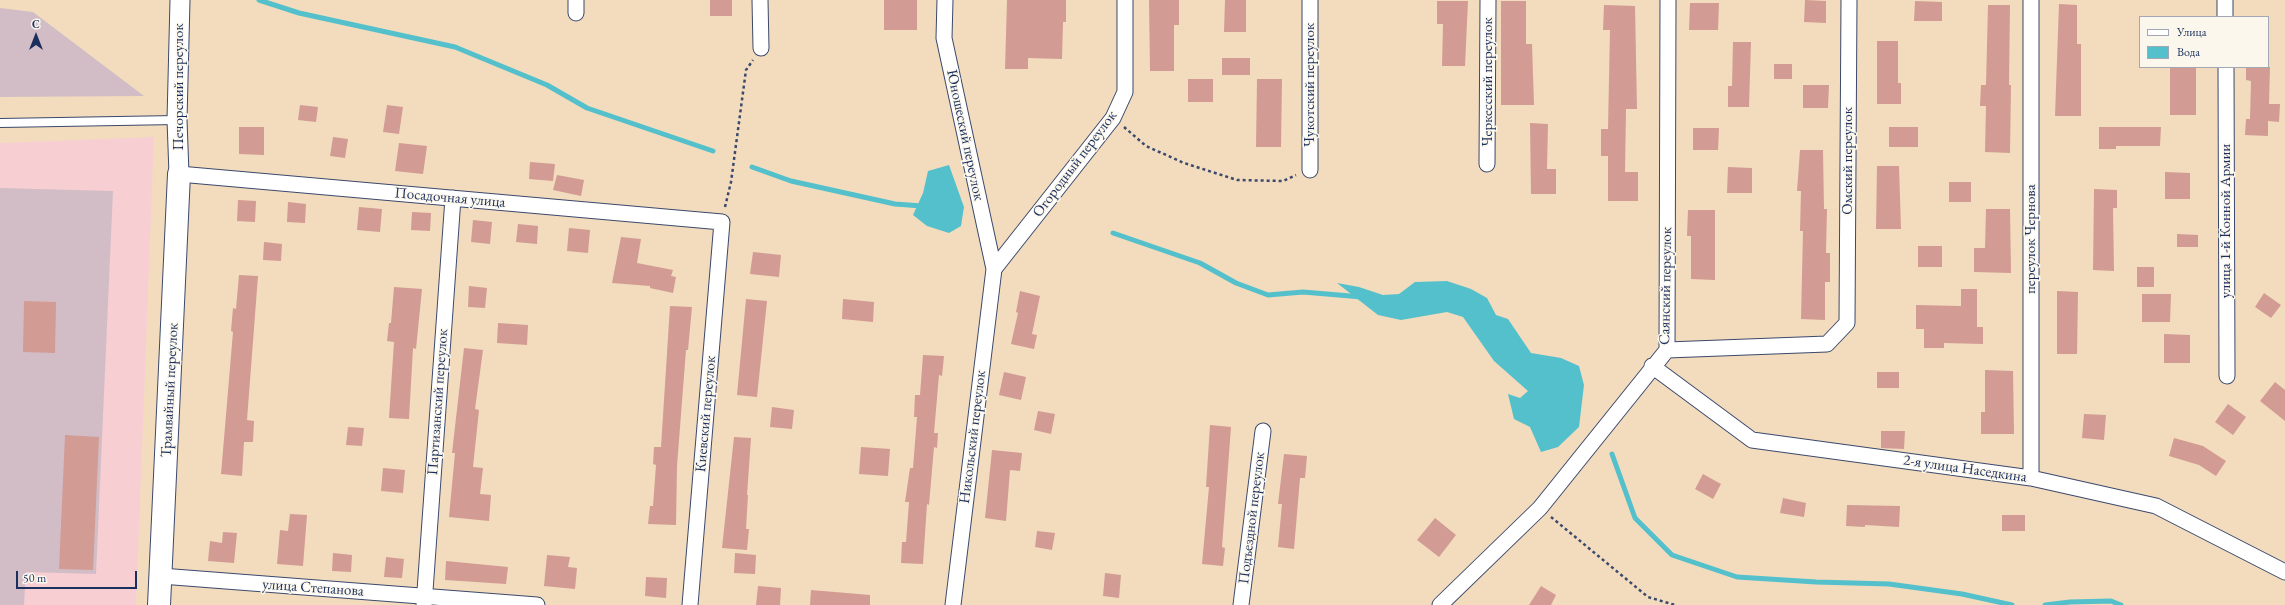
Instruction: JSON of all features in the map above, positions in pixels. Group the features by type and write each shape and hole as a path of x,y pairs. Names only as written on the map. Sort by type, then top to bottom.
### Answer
{"main road":[{"name":"Трамвайный переулок","path":"159,605 179,174"}],"street":[{"name":"Печорский переулок","path":"179,174 177,120 180,0"},
{"path":"760,0 761,48"},
{"name":"Юношеский переулок","path":"944,0 944,38 994,269"},
{"name":"Огородный переулок","path":"994,269 1113,118 1125,92 1125,0"},
{"name":"Чукотский переулок","path":"1310,0 1310,170"},
{"name":"Черкесский переулок","path":"1487,164 1488,0"},
{"name":"Саянский переулок","path":"1440,605 1540,508 1666,350 1668,0"},
{"name":"Омский переулок","path":"1666,350 1827,344 1847,323 1849,0"},
{"name":"переулок Чернова","path":"2031,0 2031,478"},
{"path":"2225,0 2226,16"},
{"name":"улица 1-й Конной Армии","path":"2226,68 2227,376"},
{"name":"Посадочная улица","path":"179,174 722,222"},
{"name":"Партизанский переулок","path":"424,600 453,198"},
{"name":"Киевский переулок","path":"690,605 722,222"},
{"name":"Никольский переулок","path":"952,605 994,269"},
{"name":"2-я улица Наседкина","path":"1652,366 1752,440 2031,478 2156,506 2285,572"},
{"name":"Подъездной переулок","path":"1241,605 1264,431"},
{"name":"улица Степанова","path":"161,576 424,600 537,605"}],"lane":[{"path":"0,123 177,120"}],"path":[{"path":"722,222 731,182 746,70 761,48"},
{"path":"1113,118 1146,146 1184,163 1237,180 1283,181 1310,170"},
{"path":"1540,508 1648,597 1675,605"}],"shaded area":[{"path":"0,8 33,12 144,96 0,97"},
{"path":"154,137 136,605 0,605 0,143"},
{"path":"0,188 113,191 96,574 26,572 24,605 0,605"}],"water":[{"path":"949,165 964,207 961,226 949,233 927,226 913,215 923,193 928,171"},
{"path":"1447,281 1471,289 1487,298 1496,315 1508,319 1531,353 1561,358 1579,366 1584,385 1579,427 1558,447 1541,452 1530,427 1514,419 1508,394 1520,398 1528,391 1494,361 1463,317 1447,312 1401,320 1378,315 1337,283 1359,287 1383,295 1399,294 1415,282"}],"building":[{"path":"710,0 732,0 732,16 710,16"},
{"path":"884,0 917,0 917,30 884,30"},
{"path":"1007,0 1066,0 1066,22 1063,22 1062,59 1028,58 1028,69 1005,69"},
{"path":"1149,0 1179,0 1179,25 1174,25 1174,71 1150,71"},
{"path":"1225,0 1246,0 1246,32 1224,32"},
{"path":"1805,0 1826,1 1826,23 1804,22"},
{"path":"1437,1 1468,1 1465,66 1442,66 1443,24 1437,24"},
{"path":"1501,1 1526,1 1526,44 1532,44 1534,105 1501,105"},
{"path":"1915,1 1942,2 1942,21 1914,21"},
{"path":"1690,3 1719,3 1718,30 1689,30"},
{"path":"2059,4 2077,5 2077,44 2081,44 2081,116 2055,116"},
{"path":"1604,5 1635,6 1637,109 1626,109 1625,172 1638,172 1638,201 1608,201 1608,156 1601,156 1601,129 1608,129 1610,30 1603,30"},
{"path":"1988,5 2010,5 2010,153 1985,152 1986,106 1980,106 1981,85 1986,85"},
{"path":"1877,41 1898,41 1898,83 1901,83 1901,104 1877,104"},
{"path":"1733,42 1751,42 1749,107 1728,107 1728,86 1732,86"},
{"path":"1222,58 1250,58 1250,75 1222,75"},
{"path":"1774,64 1792,64 1792,79 1774,79"},
{"path":"2270,67 2269,104 2280,104 2279,122 2268,121 2268,136 2245,135 2246,119 2250,119 2251,81 2246,80 2246,68"},
{"path":"2170,68 2196,68 2196,115 2170,115"},
{"path":"1188,79 1213,79 1213,102 1188,102"},
{"path":"1257,79 1282,79 1281,147 1256,147"},
{"path":"1803,85 1829,85 1828,108 1803,108"},
{"path":"300,105 318,107 316,122 298,120"},
{"path":"387,105 403,107 399,134 383,132"},
{"path":"1530,123 1548,124 1547,169 1556,169 1556,194 1531,194"},
{"path":"239,127 264,127 264,155 239,154"},
{"path":"1889,127 1918,127 1918,147 1889,147"},
{"path":"2099,127 2161,127 2160,146 2116,146 2116,149 2099,149"},
{"path":"1693,128 1719,128 1718,150 1693,150"},
{"path":"333,137 348,139 345,158 330,156"},
{"path":"399,143 427,146 423,174 395,171"},
{"path":"1800,150 1823,150 1824,209 1827,209 1826,253 1830,253 1830,282 1825,282 1825,320 1801,319 1803,231 1800,231 1801,191 1797,191"},
{"path":"530,162 555,164 553,181 529,179"},
{"path":"1877,166 1899,166 1901,229 1876,229"},
{"path":"1728,167 1752,168 1752,193 1727,193"},
{"path":"2165,172 2190,173 2190,199 2165,199"},
{"path":"557,175 584,180 581,196 553,190"},
{"path":"1949,182 1971,182 1971,202 1949,202"},
{"path":"2094,189 2117,190 2117,208 2113,208 2114,271 2093,270"},
{"path":"238,200 256,201 255,222 237,221"},
{"path":"288,202 306,204 305,223 287,222"},
{"path":"359,207 382,209 380,232 357,230"},
{"path":"1986,209 2010,209 2011,273 1974,272 1974,248 1985,248"},
{"path":"1688,210 1715,210 1715,280 1691,279 1691,236 1687,236"},
{"path":"412,212 431,213 430,231 411,230"},
{"path":"473,220 492,222 490,244 471,242"},
{"path":"518,224 538,226 537,244 516,242"},
{"path":"569,228 590,230 588,253 567,251"},
{"path":"2177,234 2198,235 2198,247 2177,247"},
{"path":"621,237 641,239 637,263 673,270 671,276 676,277 673,293 650,288 650,286 612,283"},
{"path":"264,242 282,244 281,261 263,260"},
{"path":"1918,246 1942,246 1942,267 1918,267"},
{"path":"753,252 781,255 779,277 750,274"},
{"path":"2137,267 2154,267 2154,287 2137,287"},
{"path":"239,275 258,276 247,420 254,421 253,442 244,442 242,476 221,474 233,332 231,331 233,308 236,309"},
{"path":"469,286 487,288 485,308 468,307"},
{"path":"394,287 422,289 416,349 413,348 409,419 389,418 394,342 387,341 389,323 391,323"},
{"path":"1961,289 1977,289 1977,327 1983,327 1983,344 1944,343 1944,348 1924,348 1924,329 1916,329 1916,305 1961,306"},
{"path":"1020,291 1040,296 1032,334 1037,335 1034,349 1011,344 1018,313 1016,312"},
{"path":"2057,291 2078,292 2077,354 2057,354"},
{"path":"2264,293 2281,305 2271,318 2255,307"},
{"path":"2142,294 2171,294 2170,322 2142,322"},
{"path":"746,299 767,301 757,397 737,395"},
{"path":"843,299 874,302 873,322 842,319"},
{"path":"24,301 56,302 55,353 23,352"},
{"path":"670,306 692,307 688,350 686,350 677,466 676,525 648,524 650,506 653,506 656,465 653,464 654,447 661,447"},
{"path":"498,323 528,325 527,345 497,343"},
{"path":"2164,334 2190,335 2190,363 2164,363"},
{"path":"464,348 483,350 475,409 479,410 473,467 483,468 480,494 491,495 489,521 449,517 455,453 452,453"},
{"path":"923,355 944,356 942,376 939,375 934,433 938,433 937,448 934,447 929,505 927,504 923,564 901,563 902,542 906,542 909,502 905,502 910,468 913,468 917,417 914,417 915,395 920,395"},
{"path":"1985,370 2013,371 2014,434 1981,434 1981,412 1985,412"},
{"path":"1004,372 1026,377 1021,400 999,395"},
{"path":"1877,372 1899,372 1899,388 1877,388"},
{"path":"2275,382 2285,390 2285,421 2260,401"},
{"path":"2228,404 2246,417 2233,435 2215,422"},
{"path":"772,407 794,410 792,429 770,427"},
{"path":"1038,411 1055,414 1051,434 1034,430"},
{"path":"2084,414 2106,415 2104,440 2082,438"},
{"path":"1210,425 1231,427 1222,547 1225,548 1223,566 1202,564 1209,487 1206,487"},
{"path":"348,427 364,428 362,446 346,445"},
{"path":"1881,431 1905,431 1904,449 1881,448"},
{"path":"65,435 99,437 93,570 59,569"},
{"path":"734,437 751,438 747,495 746,529 749,529 747,550 722,548"},
{"path":"2174,438 2203,446 2226,461 2216,476 2199,465 2169,456"},
{"path":"861,447 890,449 888,476 859,474"},
{"path":"992,450 1022,453 1020,471 1010,470 1006,521 985,518"},
{"path":"1284,454 1307,456 1305,478 1300,478 1294,549 1278,547 1282,504 1278,504"},
{"path":"383,468 405,470 403,493 381,491"},
{"path":"1703,474 1721,484 1713,499 1695,489"},
{"path":"1783,498 1806,503 1804,517 1780,513"},
{"path":"1847,505 1900,506 1899,527 1865,525 1865,527 1846,526"},
{"path":"290,514 307,515 303,566 277,564 280,530 288,531"},
{"path":"2002,515 2025,515 2025,531 2002,531"},
{"path":"1435,518 1456,535 1439,557 1417,540"},
{"path":"1037,531 1055,533 1052,550 1035,547"},
{"path":"223,532 237,533 234,563 208,561 210,541 222,543"},
{"path":"333,553 352,555 351,572 332,571"},
{"path":"735,553 756,555 755,574 734,573"},
{"path":"547,555 570,557 568,567 577,568 575,589 544,586"},
{"path":"386,557 404,559 402,578 384,577"},
{"path":"446,561 508,567 506,584 445,580"},
{"path":"1105,573 1121,575 1119,598 1103,596"},
{"path":"646,577 667,578 666,598 645,596"},
{"path":"758,586 781,588 780,605 756,605"},
{"path":"1541,586 1556,595 1551,605 1529,605"},
{"path":"811,590 870,595 870,605 810,605"}],"waterway":[{"path":"259,0 299,13 455,47 547,85 587,108 713,151"},
{"path":"752,167 791,181 895,204 922,206"},
{"path":"1113,233 1200,263 1236,283 1268,295 1303,292 1362,297"},
{"path":"1612,454 1635,518 1672,555 1737,577 1816,582 1889,584 1962,594 2012,605"},
{"path":"2045,605 2070,602 2111,601 2121,605"}]}
